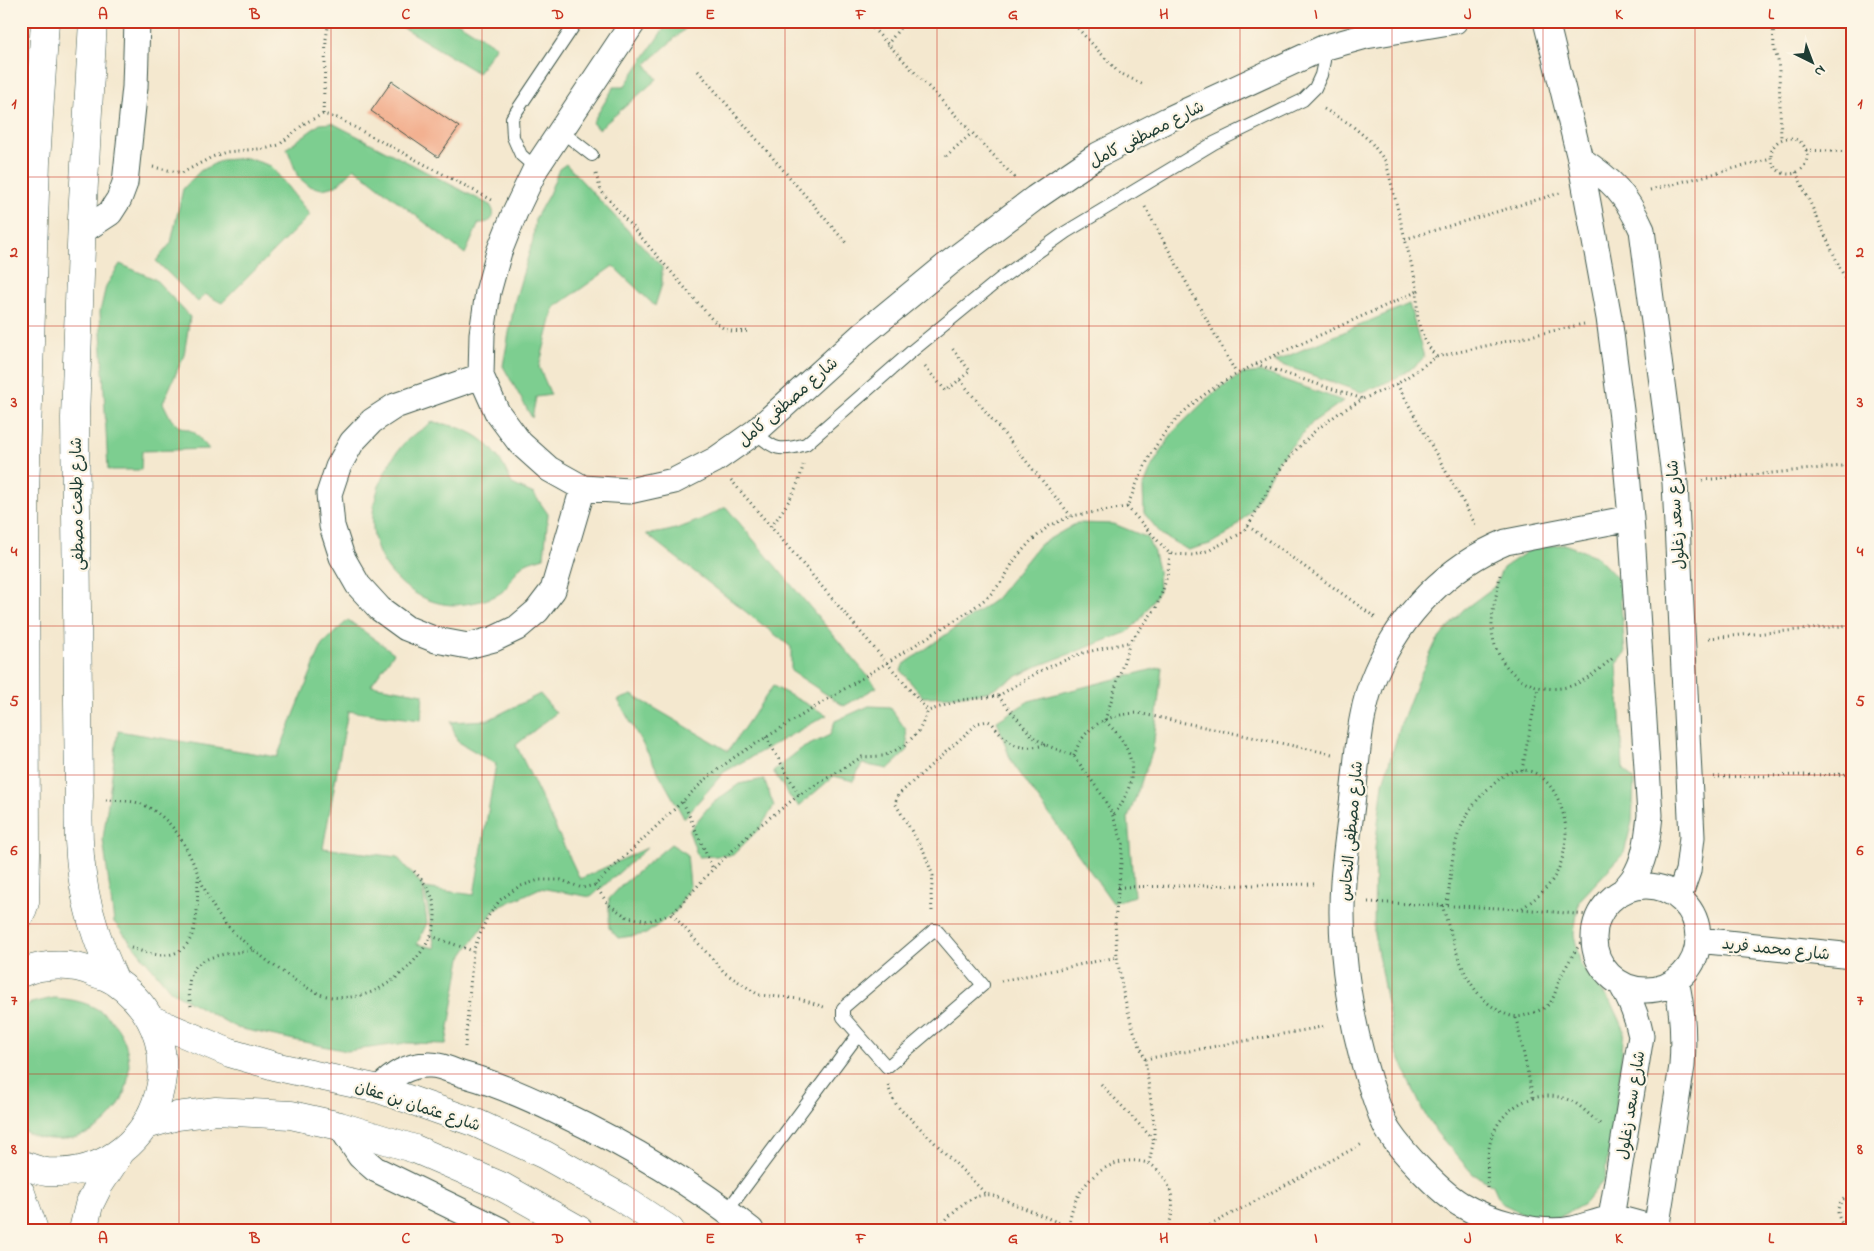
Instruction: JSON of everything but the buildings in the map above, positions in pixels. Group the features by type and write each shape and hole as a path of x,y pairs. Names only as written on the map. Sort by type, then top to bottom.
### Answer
{"street":[{"path":"21,914 25,902 26,854 23,492 36,162 44,21"},
{"name":"شارع طلعت مصطفى","path":"93,21 81,232 76,418 79,796 77,832 80,869 87,905 98,940 115,981"},
{"path":"81,232 110,213 119,199 125,183 135,87 137,21"},
{"name":"شارع مصطفى كامل","path":"634,21 536,168 515,212 499,252 488,292 482,334 481,376 497,412 520,443 549,469 583,488 629,491 674,481 715,460 755,432 863,334 948,264 1035,198 1098,155 1167,120 1323,48 1366,36 1455,21"},
{"path":"1546,21 1580,159 1609,318 1622,418 1631,518 1650,815 1644,854 1637,872 1623,891 1609,902 1599,916 1595,931 1595,947 1600,962 1609,974 1621,984 1639,990 1658,989 1676,981 1688,970 1695,956 1698,940 1697,924 1690,909 1679,897 1661,888 1642,886 1623,891"},
{"name":"شارع سعد زغلول","path":"1580,159 1605,175 1625,197 1642,230 1675,483 1692,837 1688,871 1679,897"},
{"path":"481,376 395,406 372,422 352,442 338,466 329,494 332,526 342,556 358,585 380,609 406,628 436,640 468,646 494,639 517,628 537,611 553,590 583,488"},
{"name":"شارع مصطفى النحاس","path":"1610,1224 1569,1230 1527,1229 1485,1217 1459,1203 1427,1175 1388,1131 1368,1077 1354,1021 1344,961 1343,892 1362,716 1375,672 1396,633 1422,599 1453,571 1498,545 1631,518"},
{"name":"شارع محمد فريد","path":"1698,940 1853,956"},
{"path":"21,973 55,965 86,968 115,981 135,998 150,1019 160,1045 163,1073 158,1100 146,1125 120,1153 99,1185 92,1198 83,1230"},
{"path":"1610,1224 1656,1229 1682,1059 1683,1023 1676,981"},
{"name":"شارع سعد زغلول","path":"1610,1224 1641,1036 1638,1017 1632,1002 1621,984"},
{"name":"شارع عثمان بن عفان","path":"150,1019 230,1053 278,1067 379,1089 476,1123 545,1155 620,1197 670,1230"},
{"path":"379,1089 393,1076 411,1067 430,1064 489,1082 601,1132 727,1211 750,1230"},
{"path":"146,1125 177,1116 216,1111 291,1115 340,1126 415,1149 502,1186 579,1230"},
{"path":"340,1126 360,1156 375,1169 500,1230"},
{"path":"21,1164 46,1172 84,1170 120,1153"},
{"path":"21,1193 34,1230"}],"lane":[{"path":"536,168 521,155 513,138 512,118 577,21"},
{"path":"755,432 770,446 788,450 806,444 937,330 1000,279 1066,232 1214,143 1303,100 1315,88 1321,76 1324,62 1323,48"},
{"path":"561,131 592,155"},
{"path":"936,930 983,985 889,1067 842,1017 843,1008 936,930"},
{"path":"727,1211 858,1035"}],"path":[{"path":"323,114 326,39 329,21"},
{"path":"866,21 1035,198"},
{"path":"887,45 906,21"},
{"path":"1071,21 1118,72 1144,85"},
{"path":"1773,21 1774,48 1779,70 1781,139"},
{"path":"698,71 847,244"},
{"path":"1303,100 1328,110 1350,124 1370,141 1386,162 1418,291 1416,309 1419,327 1426,343 1436,357"},
{"path":"127,161 182,173 226,152 279,145 306,123 323,114 337,118 515,212"},
{"path":"946,156 972,133"},
{"path":"1781,139 1796,139 1806,150 1807,159 1803,167 1796,172 1785,174 1775,169 1771,159 1771,151 1781,139"},
{"path":"1806,150 1853,152"},
{"path":"1625,197 1771,159"},
{"path":"596,168 596,180 600,191 711,318 721,328 735,333 750,331"},
{"path":"1796,172 1853,296"},
{"path":"1405,238 1585,185"},
{"path":"1135,190 1236,373"},
{"path":"1127,507 1144,468 1167,430 1199,398 1236,373 1418,291"},
{"path":"1127,507 1170,554 1194,555 1210,550 1225,543 1248,526 1278,472 1316,430 1339,413 1363,399 1397,384 1436,357 1609,318"},
{"path":"912,351 945,392 960,380 970,371 937,330"},
{"path":"1255,364 1363,399"},
{"path":"960,380 1071,516"},
{"path":"1397,384 1498,545 1492,624 1494,645 1504,664 1518,679 1538,688 1562,688 1584,680 1640,638"},
{"path":"771,527 788,502 801,475 806,444"},
{"path":"715,460 928,711"},
{"path":"1675,483 1853,465"},
{"path":"463,1075 472,950 487,918 500,900 518,887 539,880 562,880 582,888 596,885 708,777 736,756 972,610 989,596 1003,580 1015,559 1031,541 1050,526 1071,516 1127,507"},
{"path":"1248,526 1396,633"},
{"path":"1105,721 1130,642 1156,608 1166,581 1170,554"},
{"path":"1682,641 1853,625"},
{"path":"596,885 608,904 627,917 650,921 672,914 713,869 754,830 799,795 862,757 884,756 904,746 919,731 928,711 962,700 998,696 1038,672 1060,662 1098,649 1130,642"},
{"path":"1522,770 1538,688"},
{"path":"998,696 1033,737 1046,745 1074,756 1102,794 1113,816 1123,844 1116,922 1117,957 1132,1026 1145,1059 1154,1139 1149,1163"},
{"path":"1074,756 1084,734 1094,726 1126,713 1138,713 1357,760"},
{"path":"1105,721 1117,731 1125,743 1130,755 1132,769 1131,783 1127,796 1113,816"},
{"path":"936,930 931,894 933,876 912,829 895,803 898,796 978,723 992,723 1005,740 1018,746 1032,748 1046,745"},
{"path":"766,738 799,795"},
{"path":"1447,905 1453,860 1462,824 1471,808 1489,788 1508,773 1522,770 1536,773 1548,782 1563,813 1566,834 1564,854 1556,874 1544,891 1521,909"},
{"path":"1689,777 1853,774"},
{"path":"79,796 142,804 162,817 178,834 190,853 207,896 220,917 235,935 296,981 320,995 341,997 362,995 381,988 401,974 418,956 431,936 436,918 434,900 426,884 414,871"},
{"path":"683,802 713,869"},
{"path":"98,940 163,955 177,952 188,943 195,930 198,874"},
{"path":"1118,887 1343,892 1442,904 1447,905 1599,916 1570,958 1550,1003 1536,1012 1516,1018 1489,1006 1469,981 1461,963 1442,904"},
{"path":"672,914 725,974 759,995 800,999 842,1012"},
{"path":"431,936 472,950"},
{"path":"199,1041 188,990 192,971 201,961 213,956 254,950"},
{"path":"983,985 1117,957"},
{"path":"1516,1018 1533,1097"},
{"path":"1145,1059 1354,1021"},
{"path":"889,1067 887,1082 891,1096 899,1109 986,1194"},
{"path":"1101,1084 1154,1139"},
{"path":"1485,1217 1492,1135 1501,1118 1516,1105 1533,1097 1552,1096 1571,1100 1623,1143"},
{"path":"1201,1230 1388,1131"},
{"path":"936,1230 966,1201 986,1194 993,1195 1069,1229 1070,1211 1076,1196 1086,1183 1099,1172 1114,1164 1132,1162 1149,1163 1163,1176 1171,1193 1172,1212 1168,1230"},
{"path":"1848,1230 1842,1225 1838,1216 1838,1207 1842,1199 1853,1194"}],"green space":[{"path":"392,21 456,21 496,46 478,73"},
{"path":"669,21 694,21 646,64 657,79 599,129 592,123 614,87 624,87"},
{"path":"332,123 490,205 493,213 492,218 490,221 479,223 465,254 355,168 336,186 322,189 309,186 298,177 287,148 320,124"},
{"path":"247,158 271,166 310,215 222,303 205,294 198,302 156,261 171,243 183,189 200,171 222,160"},
{"path":"566,164 662,267 662,284 655,306 613,266 554,308 539,367 551,395 536,397 532,418 503,366 515,300 533,240 535,219 549,194 559,169"},
{"path":"120,264 155,279 190,317 184,355 163,403 171,419 178,426 194,432 209,449 142,451 141,470 108,470 100,312 106,286"},
{"path":"1409,304 1424,357 1404,374 1386,383 1361,392 1274,362"},
{"path":"1262,372 1343,401 1313,422 1278,461 1251,510 1232,531 1210,544 1188,550 1162,535 1144,513 1143,488 1152,466 1173,432 1210,396 1242,374"},
{"path":"432,422 461,428 482,440 499,458 512,484 534,494 548,514 544,557 523,565 502,592 485,600 455,605 423,598 397,579 385,564 377,548 373,532 373,514 382,480 390,463 403,444"},
{"path":"726,507 877,687 844,706 791,671 791,647 646,534 677,528"},
{"path":"1077,523 1114,524 1146,537 1153,549 1158,570 1159,590 1140,620 1128,632 1035,667 987,692 923,697 901,671 903,665 996,599 1039,545"},
{"path":"1564,544 1596,556 1619,580 1625,654 1617,664 1623,768 1634,781 1632,822 1624,853 1579,901 1574,934 1581,966 1613,1005 1624,1029 1619,1085 1604,1180 1584,1204 1560,1217 1539,1217 1522,1213 1501,1203 1493,1185 1473,1174 1437,1133 1423,1111 1396,1051 1374,933 1375,848 1383,783 1401,724 1417,682 1436,642 1463,610 1494,587 1503,568 1531,549"},
{"path":"348,620 394,653 371,685 423,694 421,720 348,711 323,848 397,857 422,885 427,923 417,944 435,948 424,888 474,895 496,764 457,741 451,722 488,720 540,694 556,713 516,745 580,879 647,848 591,897 540,888 495,909 461,958 446,1044 406,1043 347,1051 237,1028 171,991 114,922 103,839 118,731 277,757 322,645"},
{"path":"1162,667 1153,750 1128,818 1134,896 1113,903 1011,761 997,721 1029,701"},
{"path":"773,686 827,715 724,772 684,818 618,700 632,695 728,751"},
{"path":"869,706 890,707 906,730 908,750 888,769 862,764 853,781 834,776 799,806 790,797 773,771 801,749 830,735 835,721"},
{"path":"764,779 774,806 760,828 733,855 698,857 689,831 710,805 739,784"},
{"path":"671,844 687,854 690,886 676,911 646,934 618,938 609,928 609,899 623,884"},
{"path":"54,998 76,1001 97,1009 114,1024 125,1043 129,1064 127,1085 119,1105 106,1121 88,1133 65,1139 42,1138 21,1129 21,1009 31,1003"}]}
